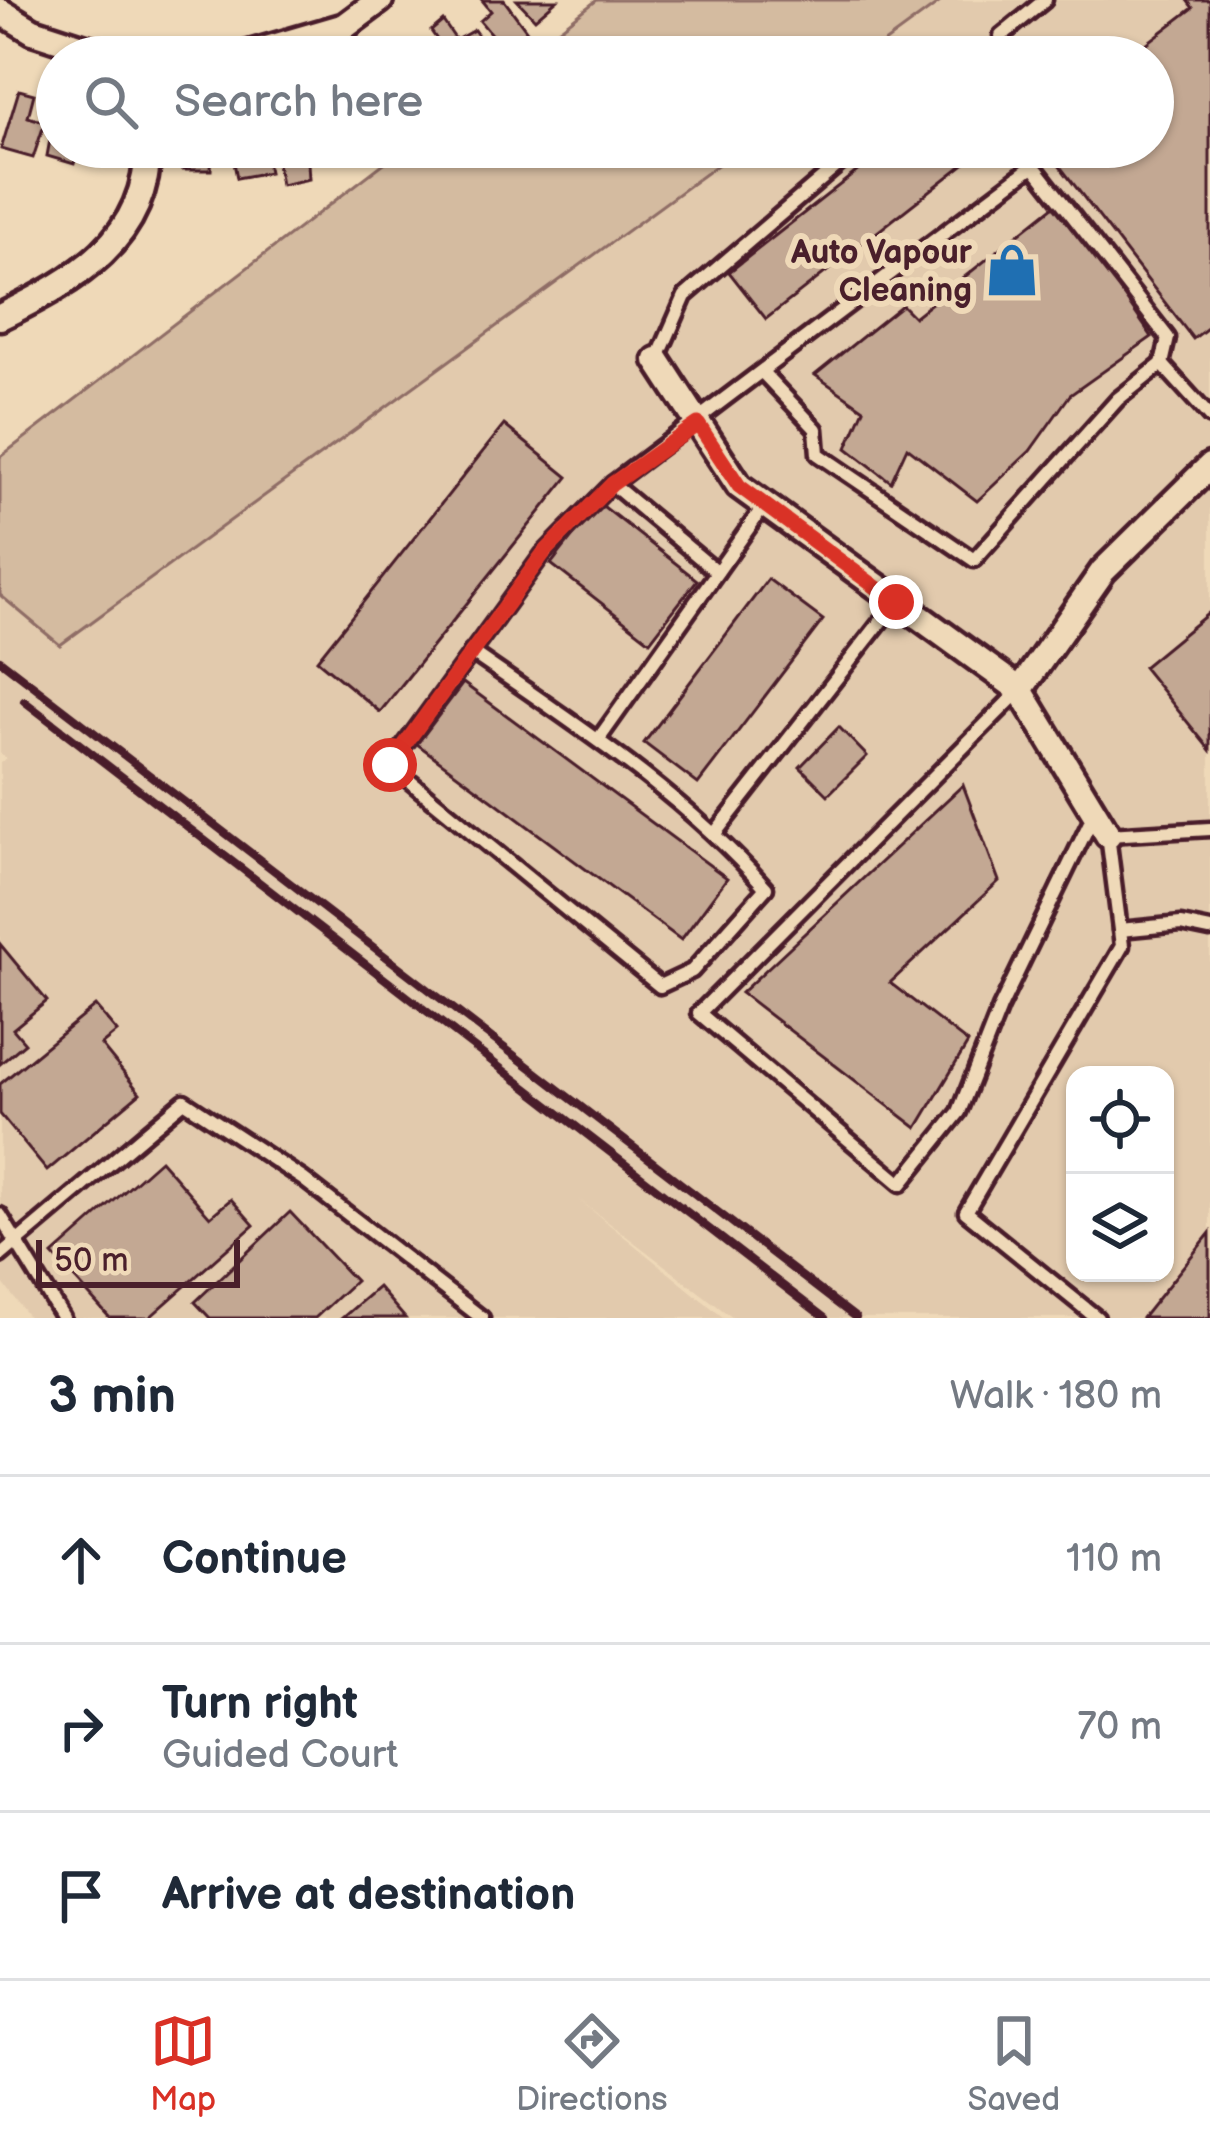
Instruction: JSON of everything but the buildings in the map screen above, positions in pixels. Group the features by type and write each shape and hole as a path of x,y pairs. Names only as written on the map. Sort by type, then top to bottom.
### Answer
{"street":[{"path":"311,36 345,26 380,0"},
{"path":"0,11 48,36"},
{"path":"0,316 98,257 124,231 140,204 145,168"},
{"path":"657,360 739,486 1020,689 1108,835"},
{"path":"1020,689 1103,571 1210,466"}],"lane":[{"path":"1000,36 1045,0"},
{"path":"657,360 685,296 834,168"},
{"path":"471,652 598,740 716,832 766,888 692,971 660,986 390,765 471,652 543,554 612,484 698,424 1031,168"},
{"path":"763,374 817,429 818,454 974,560 1118,399 1162,364 1168,338 1036,168"},
{"path":"1162,364 1210,417"},
{"path":"612,484 717,572"},
{"path":"598,740 765,505"},
{"path":"716,832 896,602"},
{"path":"1020,689 699,1013 901,1184 959,1112 1000,1008 1094,813"},
{"path":"1097,1318 967,1212 1123,946 1108,835 1210,829"},
{"path":"1120,930 1181,925 1210,930"},
{"path":"0,1256 184,1101 303,1179 482,1318"},
{"path":"0,1215 63,1318"}],"shaded area":[{"path":"597,0 943,0 894,36 550,36"},
{"path":"943,0 1210,0 1210,1318 733,1318 578,1199 724,1318 29,1318 0,1279 0,763 6,758 0,753 0,595 60,645 713,168 1174,168 1174,36 894,36"},
{"path":"378,168 713,168 60,645 0,595 0,457"}],"railway":[{"path":"0,660 856,1318"},
{"path":"24,701 825,1318"}],"place":[{"name":"Auto Vapour Cleaning","path":"1012,270"}],"route":[{"path":"390,765 543,554 612,484 698,424 739,486 896,602"}]}
